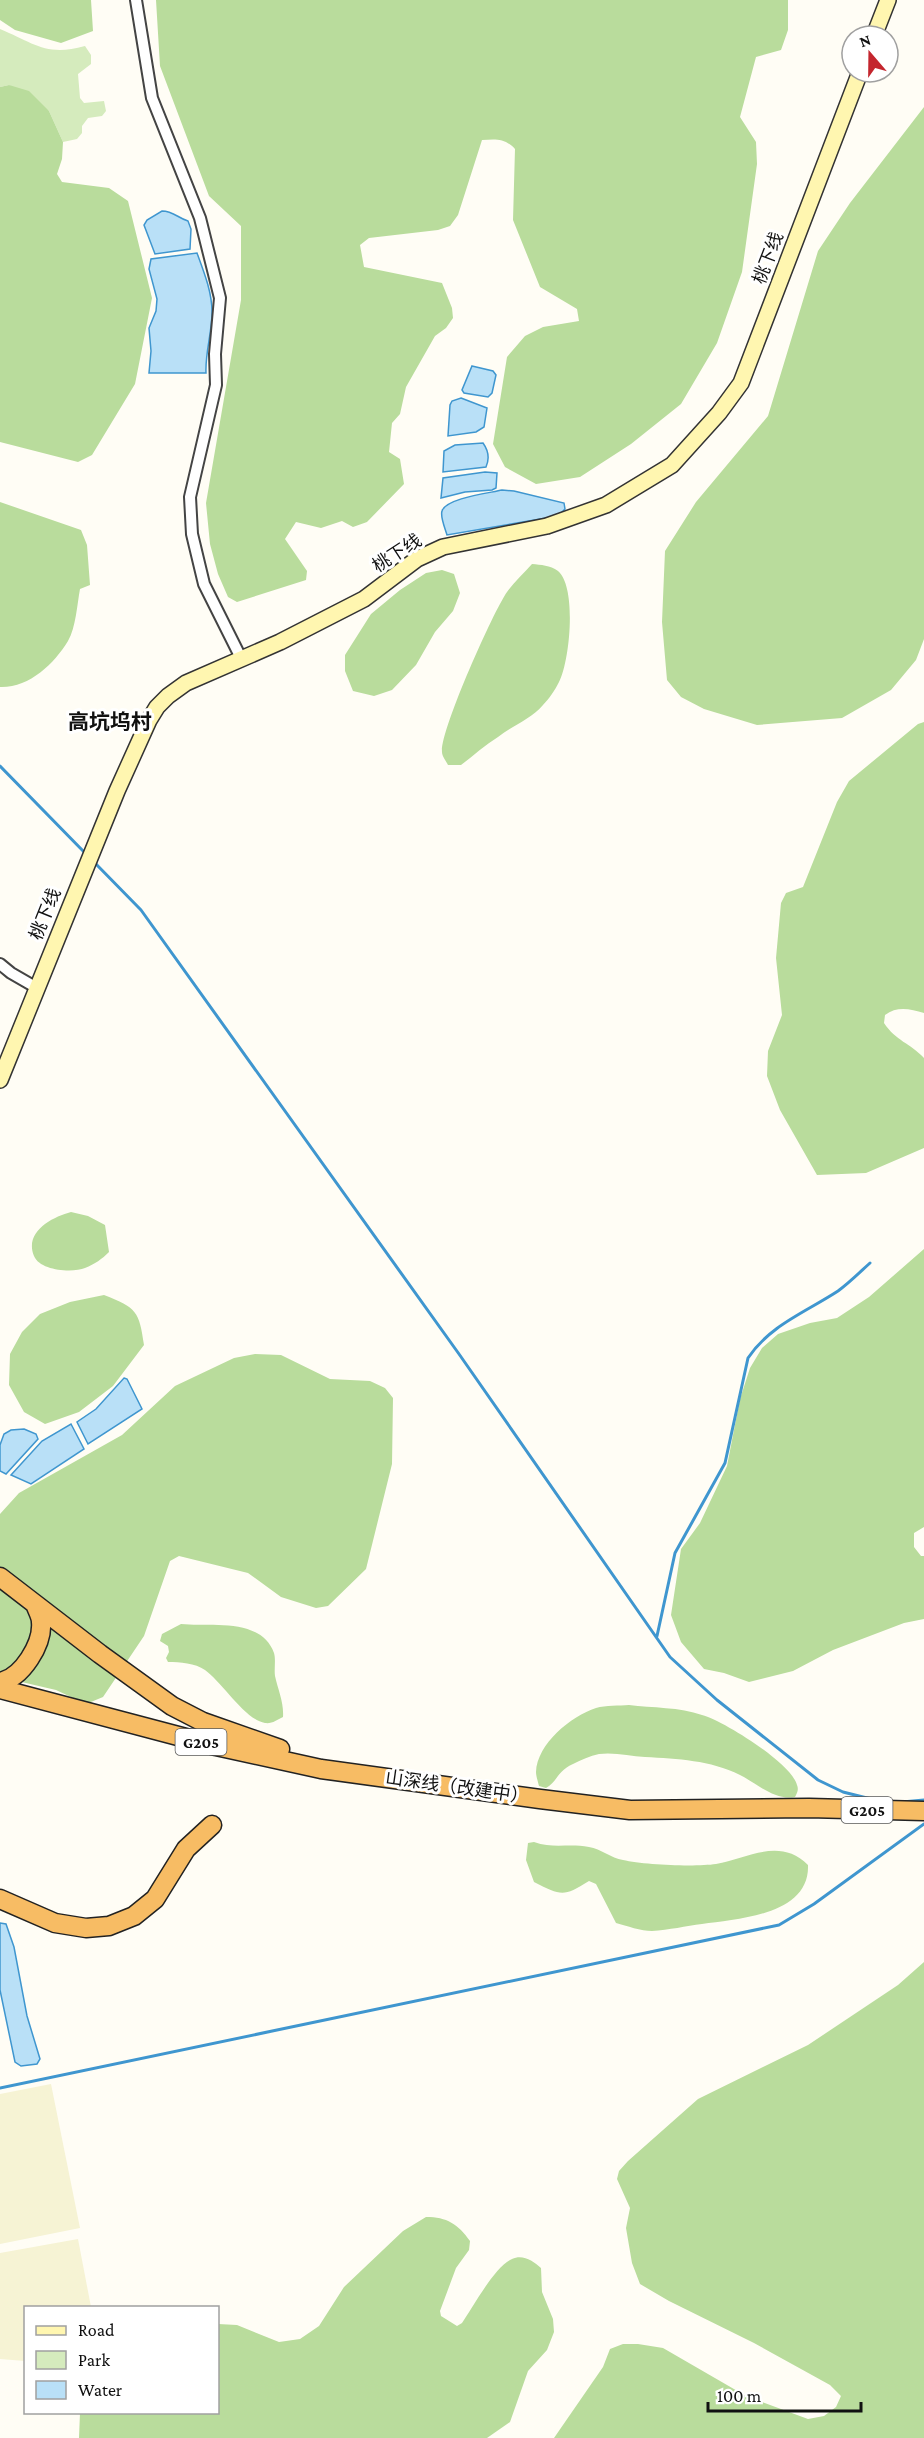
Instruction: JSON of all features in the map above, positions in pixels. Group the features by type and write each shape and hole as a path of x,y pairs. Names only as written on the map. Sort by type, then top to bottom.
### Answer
{"highway":[{"path":"0,1577 143,1687 202,1722 278,1749 406,1781"},
{"path":"0,1682 22,1670 40,1638 41,1622 35,1604"},
{"name":"山深线（改建中）","path":"0,1689 216,1746 321,1769 406,1781 630,1810 809,1808 924,1811"},
{"path":"0,1899 55,1923 86,1928 109,1926 134,1916 155,1899 186,1849 212,1825"}],"main road":[{"path":"879,24 888,0"},
{"name":"桃下线","path":"0,1080 87,862 149,720 163,702 186,683 315,625 364,599 417,559 434,551 460,542 547,526 606,506 672,465 719,413 741,382 855,84"}],"street":[{"path":"136,0 152,98 200,218 220,298 215,354 216,385 190,497 192,534 204,584 240,658"},
{"path":"0,964 10,973 37,988"}],"shaded area":[{"path":"51,2084 80,2228 0,2244 0,2094"},
{"path":"78,2239 91,2306 24,2306 24,2361 0,2359 0,2253"}],"green space":[{"path":"0,0 91,0 93,31 61,43 15,30 0,20"},
{"path":"156,0 788,0 788,30 781,50 756,57 740,117 756,142 757,164 742,272 717,343 681,404 631,444 580,477 536,484 505,467 493,444 507,357 525,336 543,327 579,321 577,309 540,287 513,220 515,149 500,140 482,140 458,215 450,226 438,230 369,238 360,245 364,267 442,283 452,308 453,318 446,328 435,336 406,387 400,414 392,423 389,452 400,459 404,484 367,522 353,527 342,521 321,528 296,522 285,539 307,571 306,580 237,602 228,597 218,574 210,544 206,503 241,300 241,226 209,196 160,66"},
{"path":"0,29 50,49 72,49 85,46 91,55 91,64 78,74 80,98 84,103 104,101 106,111 102,116 88,118 77,139 63,142 49,111 9,85 0,87"},
{"path":"9,85 29,91 49,111 63,142 62,159 57,174 62,182 109,188 128,201 152,298 135,384 92,455 78,462 0,442 0,87"},
{"path":"924,107 924,639 916,660 891,690 842,718 757,725 704,709 681,697 667,680 662,622 665,551 696,502 768,416 818,251 850,203"},
{"path":"0,502 81,530 87,545 90,585 80,589 71,635 56,658 31,679 0,687"},
{"path":"532,564 549,566 558,571 568,592 569,642 559,682 547,700 533,714 493,740 461,765 448,765 442,754 444,740 458,697 500,604 507,592"},
{"path":"442,570 454,574 460,593 453,611 435,632 416,665 392,690 374,696 353,691 345,671 345,655 371,614 400,590 426,573"},
{"path":"924,722 924,1013 894,1010 885,1015 884,1023 893,1034 924,1058 924,1148 866,1173 817,1175 780,1110 767,1076 768,1051 782,1015 776,958 781,903 786,893 803,887 837,802 849,781 918,724"},
{"path":"71,1212 88,1216 105,1225 109,1252 95,1263 80,1270 57,1270 43,1265 37,1261 32,1247 36,1233 48,1222"},
{"path":"924,1249 924,1527 914,1533 914,1547 921,1556 924,1556 924,1619 904,1623 833,1650 793,1671 749,1682 704,1669 681,1642 671,1615 681,1549 700,1523 727,1466 740,1399 750,1368 762,1348 778,1334 810,1323 837,1318 869,1297"},
{"path":"104,1295 134,1312 138,1318 144,1345 113,1386 79,1412 45,1424 24,1412 9,1385 10,1354 22,1332 40,1314 70,1302"},
{"path":"255,1354 281,1355 330,1379 370,1381 385,1388 393,1398 392,1464 366,1569 328,1606 316,1608 281,1597 248,1573 179,1556 170,1561 144,1636 103,1697 86,1704 56,1690 0,1677 0,1514 19,1493 122,1435 175,1386 234,1358"},
{"path":"181,1624 234,1626 258,1634 267,1642 275,1656 275,1676 282,1701 283,1717 270,1723 257,1720 205,1670 192,1664 168,1662 166,1658 169,1652 168,1646 160,1641 162,1634"},
{"path":"629,1705 685,1710 725,1725 756,1744 783,1766 797,1785 798,1790 795,1797 788,1798 773,1794 740,1775 705,1763 610,1753 579,1761 564,1770 546,1788 539,1786 536,1772 538,1762 542,1751 557,1732 576,1717 596,1708"},
{"path":"528,1843 589,1847 632,1862 716,1864 752,1854 775,1851 786,1852 808,1865 805,1882 797,1895 785,1904 769,1911 734,1920 648,1931 616,1923 596,1884 589,1881 562,1893 534,1882 526,1860"},
{"path":"924,1962 924,2438 554,2438 603,2367 610,2349 623,2344 663,2348 746,2396 808,2419 824,2416 836,2407 841,2396 830,2385 640,2284 632,2263 626,2228 630,2208 617,2179 619,2171 628,2161 698,2099 808,2045 898,1985"},
{"path":"426,2217 440,2218 461,2230 470,2241 469,2250 456,2268 440,2311 441,2316 457,2326 462,2323 492,2278 505,2263 512,2259 524,2258 541,2268 542,2292 553,2319 554,2332 547,2350 528,2371 510,2422 487,2438 79,2438 80,2414 219,2414 219,2324 237,2325 279,2342 300,2339 319,2326 344,2287 403,2231"}],"water":[{"path":"162,211 188,221 191,229 190,249 155,254 144,225 147,220"},
{"path":"197,253 212,305 206,373 149,373 151,351 149,328 156,311 157,299 149,269 151,259"},
{"path":"472,366 493,371 496,375 492,393 488,397 464,393 462,390"},
{"path":"461,398 487,408 484,427 476,432 448,436 450,405 452,401"},
{"path":"483,443 488,454 486,467 443,472 444,451 455,445"},
{"path":"485,472 497,473 496,488 441,498 443,478"},
{"path":"502,490 564,503 565,509 558,516 447,535 442,516 445,506 460,499"},
{"path":"124,1378 127,1379 142,1409 88,1444 77,1422 96,1409"},
{"path":"71,1424 84,1449 31,1484 11,1475 42,1441"},
{"path":"24,1429 36,1434 38,1439 6,1474 0,1471 0,1445 4,1434 11,1430"},
{"path":"0,1923 6,1924 14,1947 27,2016 40,2059 37,2064 21,2066 15,2062 0,1990"}],"waterway":[{"path":"0,766 87,855"},
{"path":"94,862 141,910 459,1354 670,1657 717,1700 818,1780 843,1792 883,1802"},
{"path":"657,1636 675,1553 725,1463 748,1358 778,1328 838,1291 870,1263"},
{"path":"902,1802 924,1800"},
{"path":"0,2088 779,1925 814,1904 924,1824"}],"district":[{"name":"高坑坞村","path":"110,722"}]}
